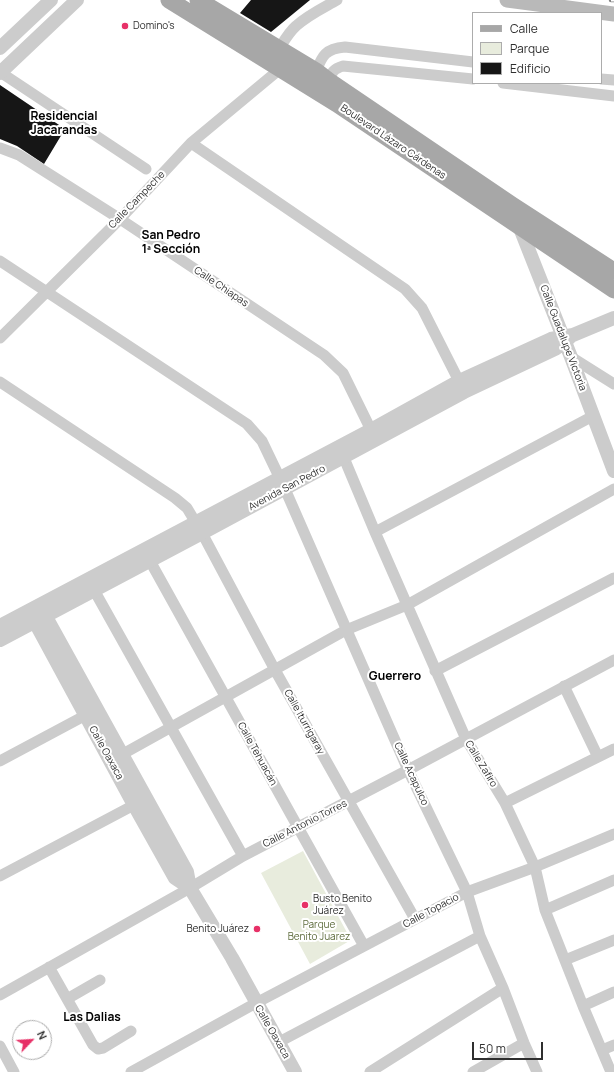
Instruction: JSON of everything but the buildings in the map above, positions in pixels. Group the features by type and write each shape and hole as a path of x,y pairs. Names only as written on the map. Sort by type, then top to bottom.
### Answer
{"main road":[{"name":"Boulevard Lázaro Cárdenas","path":"169,0 350,113 614,290"},
{"name":"Boulevard Lázaro Cárdenas","path":"198,0 279,49 317,68 512,205 614,271"},
{"path":"507,0 599,12"},
{"path":"602,12 614,14"},
{"path":"239,43 252,47 266,55 275,54 279,49"}],"street":[{"path":"0,48 51,0"},
{"path":"77,0 0,72 146,169"},
{"path":"279,49 296,26 337,0"},
{"path":"314,90 312,84 317,68 334,48 345,47 472,62"},
{"path":"317,68 332,72 336,68 343,66 472,79"},
{"name":"Calle Campeche","path":"0,338 120,219 191,143 280,69"},
{"path":"602,78 614,80"},
{"path":"520,84 614,96"},
{"path":"191,143 405,290 422,308 462,387"},
{"name":"Calle Chiapas","path":"0,148 19,155 120,219 324,355 343,373 371,430"},
{"name":"Calle Guadalupe Victoria","path":"512,205 519,227 567,338 571,357 614,470"},
{"name":"Calle Acapulco","path":"0,261 247,424 262,441 408,770 467,892 480,936 537,1072"},
{"name":"Avenida San Pedro","path":"282,484 344,458 462,387 551,339 567,338 614,318"},
{"path":"571,357 614,384"},
{"name":"Calle Iturrigaray","path":"0,382 175,498 187,508 275,670 415,919"},
{"name":"Avenida San Pedro","path":"0,640 37,613 282,484 371,430 462,387"},
{"path":"375,532 593,416"},
{"name":"Calle Zafiro","path":"344,458 435,671 466,739 505,803 535,867 545,910 611,1072"},
{"path":"122,755 346,630 407,605 614,489"},
{"name":"Avenida San Pedro","path":"0,626 94,590 150,561 199,528"},
{"name":"Calle Tehuacán","path":"150,561 297,828 364,946"},
{"path":"435,671 614,578"},
{"path":"94,590 242,856"},
{"name":"Calle Oaxaca","path":"37,613 86,715 187,872 190,888 232,958 295,1072"},
{"name":"Calle Oaxaca","path":"37,613 122,755 132,787 134,804 175,878 190,888"},
{"name":"Calle Antonio Torres","path":"0,995 190,888 242,856 408,770 614,660"},
{"path":"564,686 598,757"},
{"path":"0,761 86,715"},
{"path":"505,803 614,749"},
{"path":"0,876 134,804"},
{"name":"Calle Topacio","path":"131,1072 256,1003 467,892 535,867 614,834"},
{"path":"545,910 614,880"},
{"path":"279,1042 480,936"},
{"path":"565,960 614,940"},
{"path":"49,967 93,1045 98,1049 103,1048 131,1031"},
{"path":"67,999 100,980"},
{"path":"370,1072 503,988"},
{"path":"583,1006 614,992"},
{"path":"473,1072 524,1043"},
{"path":"0,1046 14,1072"},
{"path":"602,1050 614,1046"}],"green space":[{"name":"Parque Benito Juarez","path":"303,851 351,940 310,964 261,873"}],"place":[{"name":"Domino's","path":"125,26"},
{"name":"Busto Benito Juárez","path":"305,905"},
{"name":"Benito Juárez","path":"257,929"}],"district":[{"name":"Residencial Jacarandas","path":"64,124"},
{"name":"San Pedro 1ª Sección","path":"171,243"},
{"name":"Guerrero","path":"395,677"},
{"name":"Las Dalias","path":"92,1018"}]}
